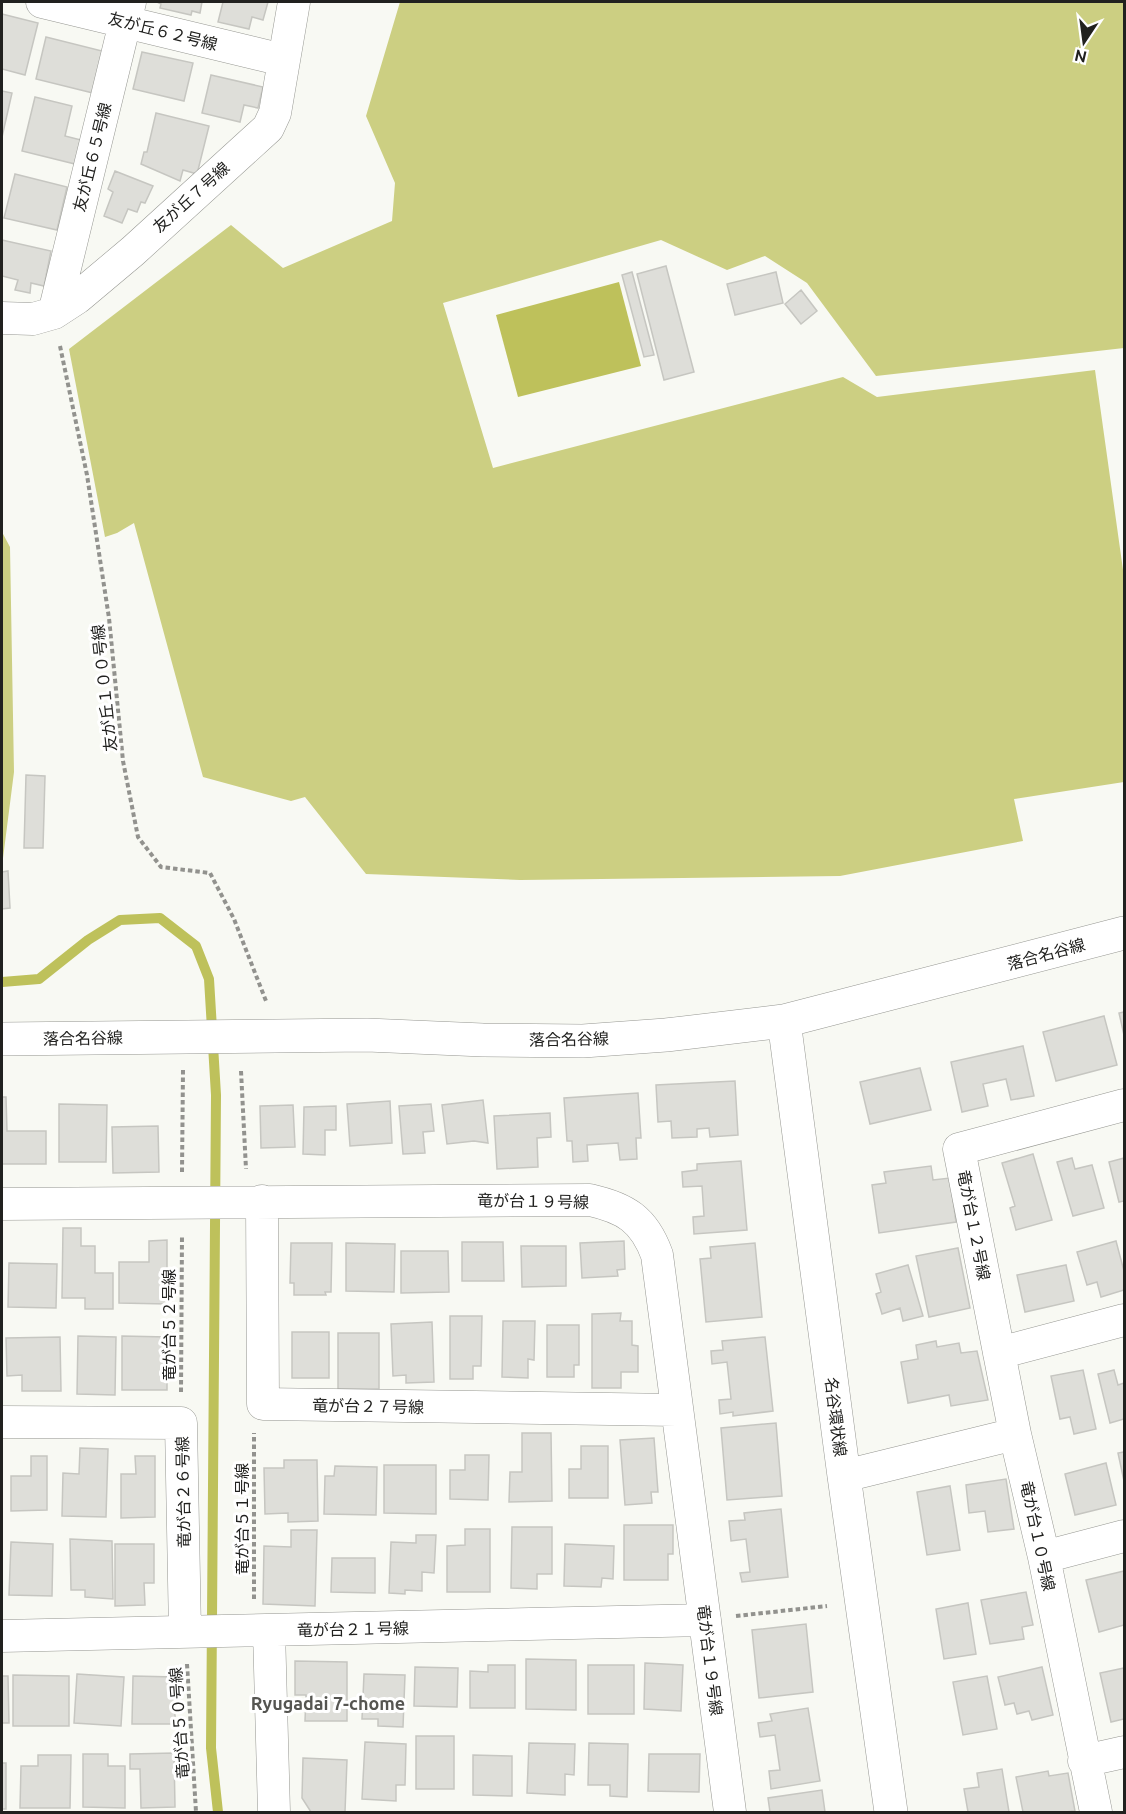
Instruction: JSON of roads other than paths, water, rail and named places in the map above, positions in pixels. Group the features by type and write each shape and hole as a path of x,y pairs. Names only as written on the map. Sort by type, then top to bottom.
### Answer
{"street":[{"name":"友が丘６２号線","path":"42,2 128,12 283,60"},
{"name":"友が丘７号線","path":"2,318 33,319 54,313 77,298 268,128 275,113 294,2"},
{"name":"友が丘６５号線","path":"54,313 128,12"},
{"name":"落合名谷線","path":"2,1039 367,1035 583,1041 666,1035 784,1021 1125,933"},
{"name":"名谷環状線","path":"784,1021 891,1812"},
{"name":"竜が台１２号線","path":"1015,1434 959,1149 1125,1105"},
{"name":"竜が台１９号線","path":"2,1204 590,1200 615,1206 634,1217 652,1243 657,1255 730,1812"},
{"name":"竜が台２７号線","path":"262,1201 263,1404 677,1410"},
{"path":"999,1353 1125,1320"},
{"name":"竜が台２６号線","path":"2,1422 181,1423 194,1631"},
{"path":"844,1476 1015,1434"},
{"name":"竜が台１０号線","path":"1015,1434 1044,1557 1096,1812"},
{"path":"1044,1557 1125,1536"},
{"name":"竜が台２１号線","path":"2,1636 705,1620"},
{"path":"257,1630 274,1812"},
{"path":"1084,1761 1125,1752"}],"waterway":[{"path":"2,982 39,979 88,940 120,920 160,918 196,946 209,979 216,1095 211,1748 218,1812"}],"district":[{"name":"Ryugadai 7-chome","path":"328,1704"}]}
